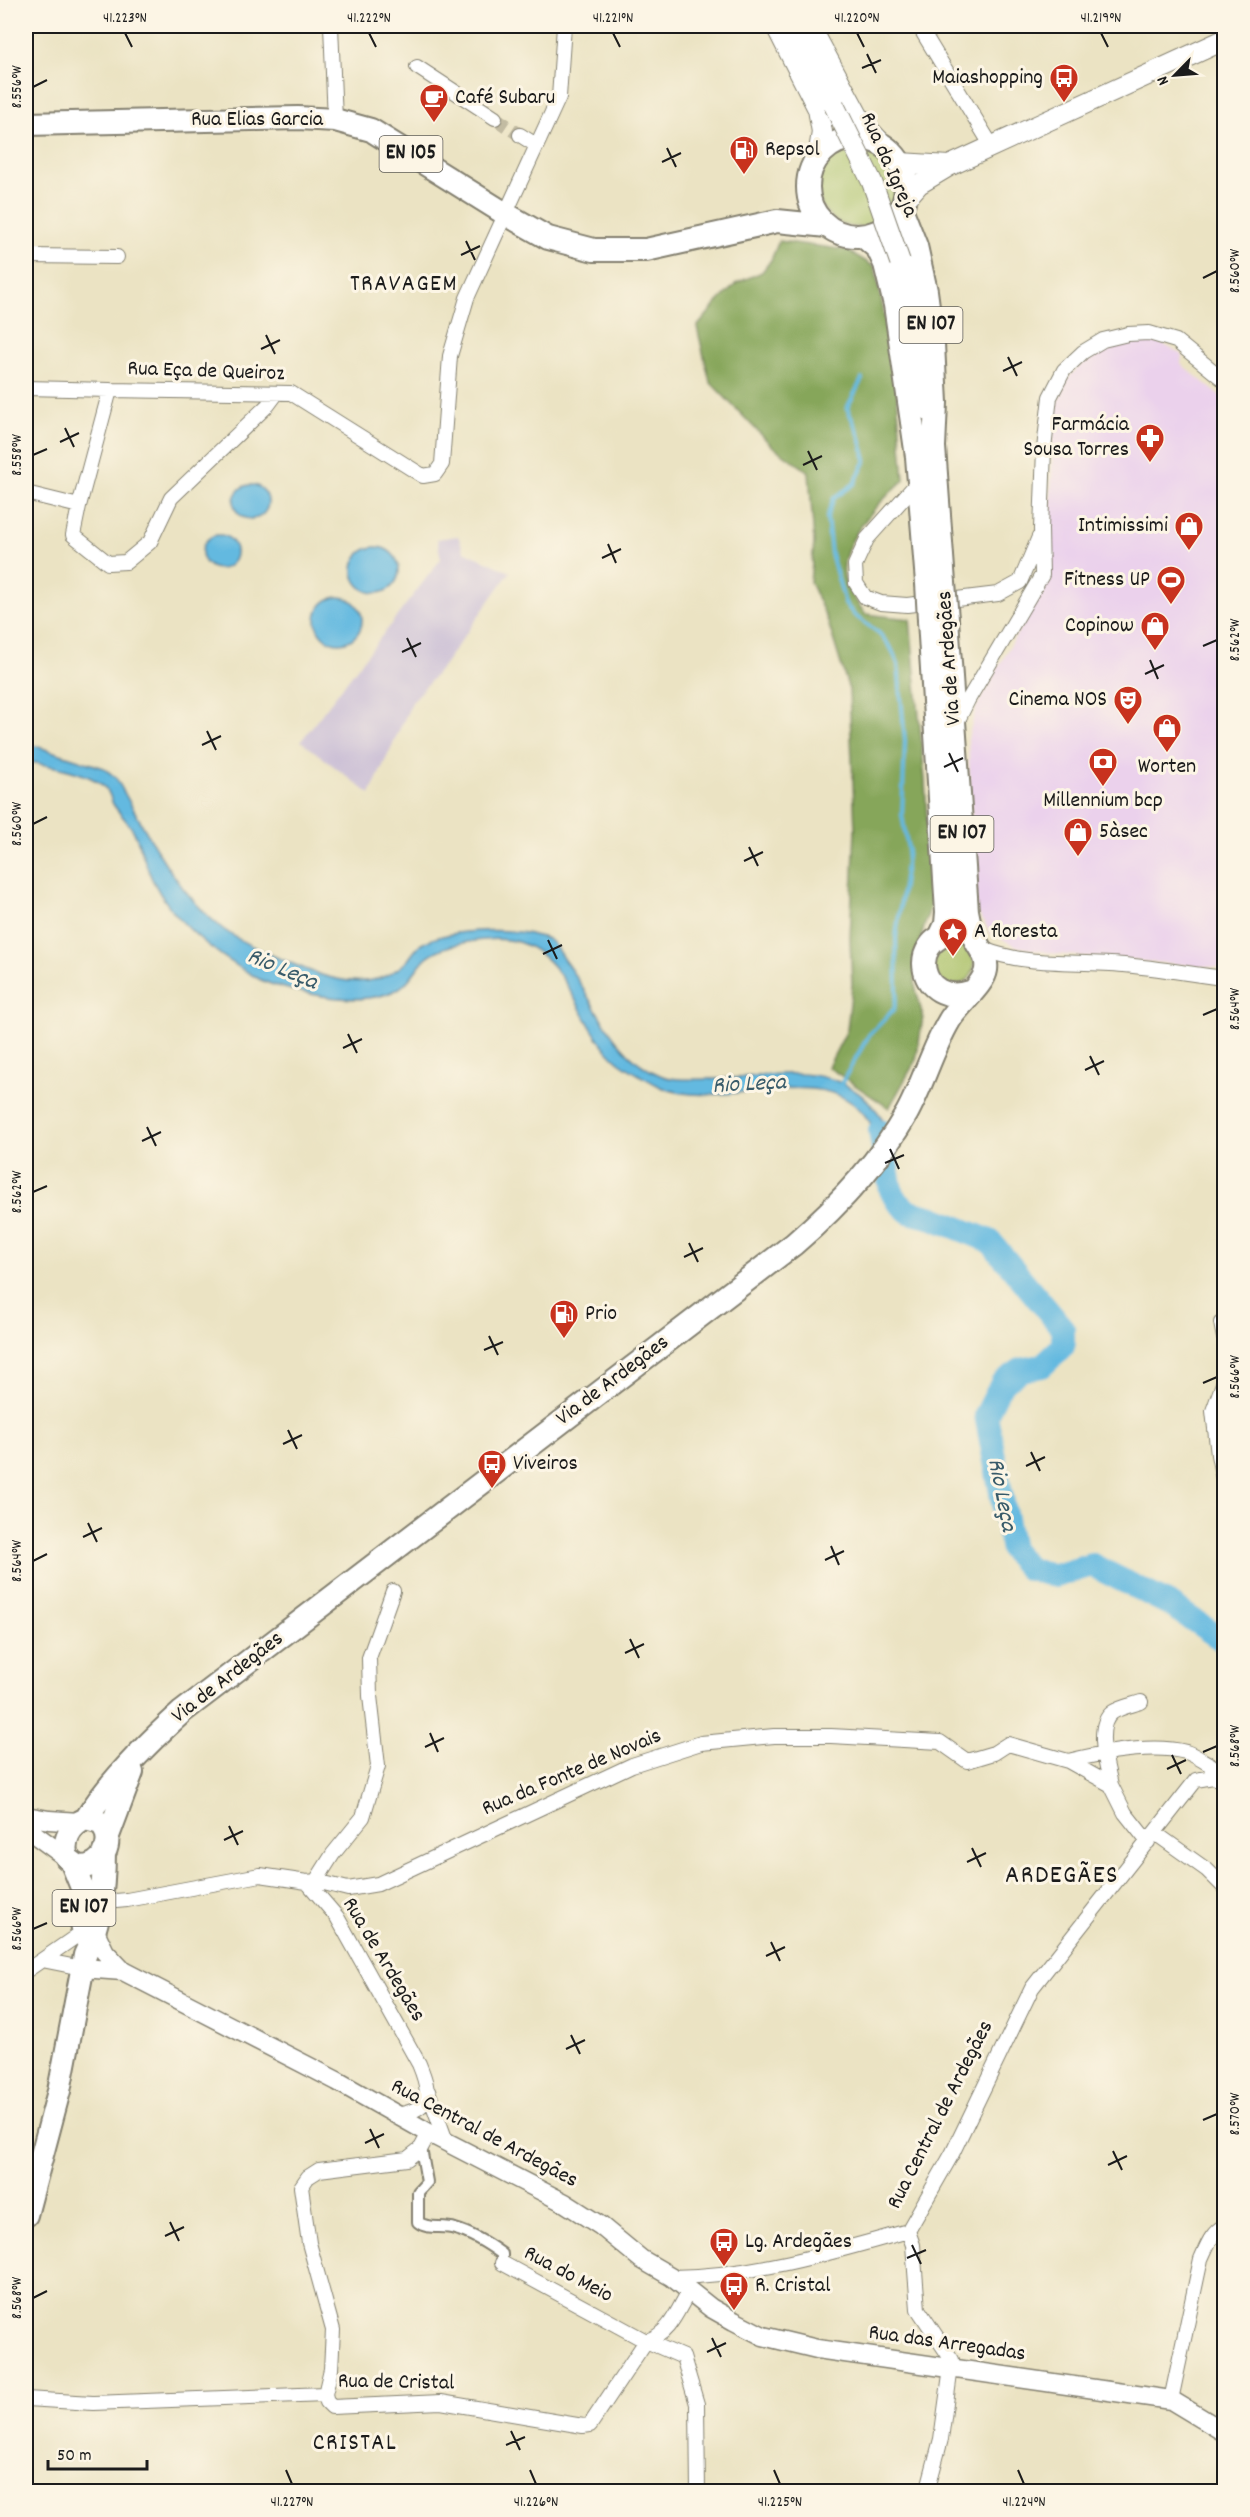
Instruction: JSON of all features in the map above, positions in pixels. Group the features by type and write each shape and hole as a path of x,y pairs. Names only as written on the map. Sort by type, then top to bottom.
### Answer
{"main road":[{"name":"Rua da Igreja","path":"776,26 818,109 822,132 818,157"},
{"name":"Rua da Igreja","path":"793,26 872,182 900,262 915,333"},
{"name":"Rua da Igreja","path":"810,26 861,121 893,156"},
{"path":"863,236 876,232 889,224 919,184 949,166 993,148 1224,40"},
{"name":"Rua Elias Garcia","path":"26,124 298,118 334,120 371,130 548,238 594,250 646,250 777,221 827,226"},
{"path":"827,226 814,211 808,193 810,174 818,157 830,146 843,140 859,138 874,141 893,156 904,175 902,204"},
{"path":"893,156 949,166"},
{"name":"Rua Elias Garcia","path":"777,221 808,193"},
{"name":"Via de Ardegães","path":"902,204 916,246 926,291 933,344 936,403 919,481 936,583"},
{"name":"EN 105","path":"827,226 850,236 863,236"},
{"name":"Via de Ardegães","path":"863,236 878,249 885,264 925,452"},
{"name":"Via de Ardegães","path":"915,333 938,619 947,912 940,937 930,945 925,956 924,968 927,980 935,989 939,1012 932,1058"},
{"name":"Via de Ardegães","path":"82,1820 138,1756 182,1712 794,1244 823,1219 855,1186 893,1136 908,1111 949,1020 986,974 986,961 967,911 955,728 938,619"},
{"path":"940,937 951,933 964,934 979,945"},
{"path":"935,989 952,996 970,992"},
{"name":"Via de Ardegães","path":"106,1844 138,1756"},
{"path":"82,1820 101,1823 106,1844"},
{"name":"EN 107","path":"82,1820 73,1827 65,1842 70,1861 85,1895 86,1946"},
{"name":"EN 107","path":"70,1861 79,1867 94,1865 106,1844"},
{"name":"EN 107","path":"26,2215 59,2091 86,1946 104,1876 106,1844"}],"street":[{"path":"332,26 334,120"},
{"path":"504,213 562,89 564,26"},
{"path":"919,26 993,148"},
{"path":"417,67 495,118"},
{"path":"520,135 536,145"},
{"name":"Rua Eça de Queiroz","path":"277,393 268,405 171,498 150,542 126,562 108,563 73,535 110,390 291,393 423,476 435,474 442,464 450,357 467,298 504,213"},
{"path":"26,256 117,257"},
{"path":"955,728 968,700 1042,574 1044,449 1050,398 1064,370 1083,352 1103,340 1128,334 1149,333 1176,341 1224,380"},
{"path":"26,388 110,390"},
{"path":"919,481 867,539 855,564 855,583 865,597 881,603 907,605 999,594 1020,582 1036,548 1041,529"},
{"path":"26,493 79,506"},
{"path":"979,945 1000,956 1019,959 1124,965 1224,978"},
{"path":"1224,1321 1221,1323 1224,1338"},
{"path":"1224,1381 1213,1411 1224,1484"},
{"path":"100,1897 127,1900 260,1875 312,1882 363,1817 378,1766 370,1696 369,1659 393,1591"},
{"path":"1141,1702 1112,1713 1103,1726 1104,1753 1110,1785 1125,1813 1152,1837 1207,1870 1224,1887"},
{"name":"Rua da Fonte de Novais","path":"312,1882 348,1889 378,1884 632,1765 701,1743 774,1736 831,1736 940,1742 966,1761 994,1754 1008,1744 1068,1761 1110,1785"},
{"name":"Rua da Fonte de Novais","path":"1068,1761 1104,1753 1157,1749 1187,1752 1212,1766 1219,1779"},
{"name":"Rua Central de Ardegães","path":"86,1946 123,1971 337,2081 397,2115 425,2140 446,2141 565,2203 601,2226 642,2259 672,2277 703,2277 816,2257 908,2232 952,2154 1032,1988 1196,1780 1219,1779"},
{"path":"26,1816 49,1821 82,1820"},
{"path":"26,1828 70,1861"},
{"name":"Rua de Ardegães","path":"312,1882 337,1917 419,2064 446,2141"},
{"path":"42,1960 86,1946"},
{"path":"26,1971 42,1960 86,1946"},
{"name":"Rua Central de Ardegães","path":"86,1946 105,1952 123,1971"},
{"path":"397,2115 414,2111 428,2095"},
{"name":"Rua do Meio","path":"425,2140 427,2182 418,2192 418,2222 423,2226 454,2228 482,2240 502,2254 502,2263 646,2341 684,2357 697,2404 695,2454 698,2492"},
{"name":"Rua de Cristal","path":"425,2140 407,2158 319,2170 308,2177 301,2187 309,2243 333,2330 331,2370 325,2394 332,2408 441,2402 583,2426 594,2422 619,2378 646,2341 666,2331 689,2291"},
{"path":"1171,2400 1201,2259 1217,2230 1224,2226"},
{"path":"908,2232 913,2245 918,2309 952,2360 941,2439 927,2492"},
{"name":"Rua das Arregadas","path":"672,2277 711,2308 763,2336 817,2349 1171,2400 1224,2432"},
{"path":"26,2399 93,2403 325,2394"}],"shaded area":[{"path":"1121,342 1158,342 1182,354 1181,364 1224,399 1224,968 1056,954 1019,947 992,935 976,910 968,739 976,708 1048,578 1054,412 1064,382 1088,358"},
{"path":"458,536 464,551 510,572 443,666 412,702 370,794 301,741 441,559 437,539"}],"green space":[{"path":"849,149 865,149 879,155 890,166 896,180 896,196 890,210 879,221 865,227 849,227 835,221 824,210 818,196 818,180 824,166 835,155"},
{"path":"779,241 847,250 875,267 895,371 904,480 862,525 847,553 844,567 846,585 865,614 910,619 925,781 931,904 915,958 915,986 923,1017 916,1060 889,1108 828,1067 847,1030 852,985 850,938 855,830 849,690 827,619 810,582 814,543 809,472 772,446 710,382 697,327 737,283 762,272 771,260"},
{"path":"954,945 968,951 974,965 968,979 954,985 940,979 934,965 940,951"}],"water":[{"path":"251,485 263,490 268,502 263,514 251,519 239,514 234,502 239,490"},
{"path":"219,535 231,540 236,552 231,564 219,569 207,564 202,552 207,540"},
{"path":"376,547 392,554 399,570 392,586 376,593 360,586 353,570 360,554"},
{"path":"339,597 355,604 362,620 355,636 339,643 323,636 316,620 323,604"},
{"path":"26,743 104,768 116,778 175,878 205,913 223,929 259,950 318,974 340,980 362,981 389,974 404,964 420,945 444,936 474,931 505,931 543,937 555,947 616,1040 643,1066 665,1077 677,1079 794,1074 815,1075 834,1080 853,1089 871,1104 893,1136 879,1154 873,1128 855,1105 832,1093 805,1089 776,1089 687,1094 661,1087 619,1062 593,1031 561,976 548,961 533,949 514,941 481,940 444,948 426,958 401,987 372,997 352,999 322,996 265,982 213,949 173,911 153,881 133,830 113,804 106,789 91,778 80,774 26,761"}],"waterway":[{"path":"841,1084 869,1035 894,1009 897,994 896,937 908,849 902,815 905,741 898,664 891,648 879,633 854,615 845,603 831,554 827,517 834,498 854,484 866,460 859,434 847,408 862,379"},
{"name":"Rio Leça","path":"880,1131 891,1190 897,1201 909,1212 933,1218 990,1241 1063,1329 1063,1346 1042,1366 1021,1370 1002,1383 986,1415 1012,1550 1029,1569 1055,1576 1092,1565 1171,1605 1224,1641"}],"tunnel":[{"path":"495,118 520,135"}],"place":[{"name":"Maiashopping","path":"1064,104"},
{"name":"Café Subaru","path":"434,124"},
{"name":"Repsol","path":"744,176"},
{"name":"Farmácia Sousa Torres","path":"1150,464"},
{"name":"Intimissimi","path":"1189,552"},
{"name":"Fitness UP","path":"1171,606"},
{"name":"Copinow","path":"1155,652"},
{"name":"Cinema NOS","path":"1128,726"},
{"name":"Worten","path":"1167,754"},
{"name":"Millennium bcp","path":"1103,788"},
{"name":"5àsec","path":"1078,858"},
{"name":"A floresta","path":"953,958"},
{"name":"Prio","path":"564,1340"},
{"name":"Viveiros","path":"492,1490"},
{"name":"Lg. Ardegães","path":"724,2268"},
{"name":"R. Cristal","path":"734,2312"}],"district":[{"name":"TRAVAGEM","path":"404,285"},
{"name":"ARDEGÃES","path":"1062,1876"},
{"name":"CRISTAL","path":"355,2444"}]}
